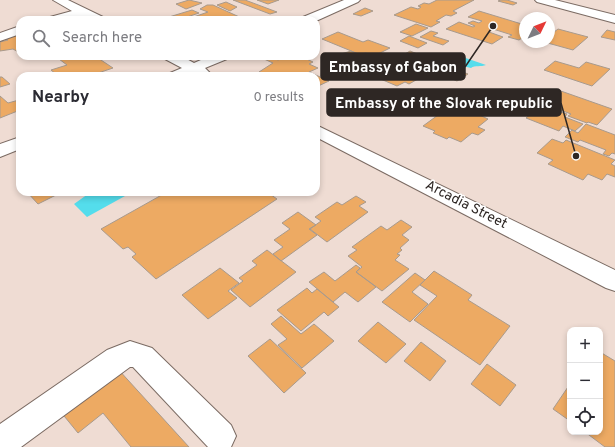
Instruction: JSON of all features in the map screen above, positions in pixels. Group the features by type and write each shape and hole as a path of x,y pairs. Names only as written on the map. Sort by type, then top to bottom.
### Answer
{"street":[{"path":"59,0 90,16"},
{"path":"316,16 354,0"},
{"path":"541,0 615,19"},
{"path":"68,16 82,12"},
{"path":"0,36 16,31"},
{"path":"178,60 202,72"},
{"path":"184,72 213,60"},
{"name":"Arcadia Street","path":"320,132 615,281"},
{"path":"0,151 16,144"},
{"path":"0,443 117,359 130,354 142,357 220,436"}],"water":[{"path":"454,54 486,65 471,68 450,63 446,59"},
{"path":"85,196 125,196 87,217 74,204"}],"building":[{"path":"189,0 202,3 186,9 176,4"},
{"path":"233,0 245,0 277,12 270,14"},
{"path":"257,0 279,0 268,4"},
{"path":"437,0 474,0 453,11 457,13 451,16 446,15 436,21 440,22 431,27 394,15 411,7 418,9 421,7 418,6 424,3 429,4"},
{"path":"501,0 517,3 513,5 498,1"},
{"path":"226,2 237,7 230,11 217,5"},
{"path":"207,5 213,5 237,16 196,16 208,12 200,9"},
{"path":"365,8 373,11 361,16 353,14"},
{"path":"192,10 199,13 190,16 172,16"},
{"path":"479,11 519,23 519,40 508,37 512,35 493,29 489,32 503,37 492,44 446,29 459,22 473,27 475,26 468,23 473,21 479,23 482,21 468,17"},
{"path":"416,24 428,28 412,36 400,32"},
{"path":"558,29 588,37 573,50 555,45 555,31"},
{"path":"607,30 615,32 615,40 601,37"},
{"path":"431,31 438,33 433,36 449,41 443,45 420,37"},
{"path":"338,32 363,42 368,40 390,48 374,56 365,53 361,55 322,39"},
{"path":"16,33 16,51 13,49 0,51 0,42 8,40 3,37"},
{"path":"409,36 427,43 418,48 400,41"},
{"path":"351,51 362,56 366,53 374,57 362,63 341,54"},
{"path":"410,51 468,74 457,81 432,71 409,84 405,82 397,86 371,75 376,72 368,69 379,63 387,66 401,59 398,58"},
{"path":"60,60 101,60 113,68 101,72 54,72 51,70 67,65"},
{"path":"266,60 309,60 313,62 309,64 318,68 309,72 259,72 273,63"},
{"path":"555,61 579,68 586,62 610,69 592,86 544,70"},
{"path":"0,77 2,77 10,84 0,87"},
{"path":"320,77 329,81 320,85"},
{"path":"558,90 612,109 597,125 587,123 568,116 571,114 542,103"},
{"path":"0,96 8,103 16,101 16,112 0,118"},
{"path":"458,105 488,119 478,127 485,130 478,135 472,133 461,142 449,137 447,139 433,133 435,131 423,126 449,107 453,108"},
{"path":"542,105 567,114 565,117 583,124 575,131 563,126 559,131 526,118"},
{"path":"586,124 615,135 615,154 612,153 609,156 603,154 606,150 580,140 578,142 565,137 572,130 578,133"},
{"path":"552,139 563,143 566,140 615,160 611,164 615,166 615,177 607,174 602,180 588,174 583,180 548,164 553,160 537,153"},
{"path":"31,196 54,196 38,204"},
{"path":"160,196 273,196 277,199 156,279 132,257 136,254 128,247 123,249 101,229"},
{"path":"356,196 366,202 359,206 368,212 327,242 310,229 321,221 315,217 337,202 342,205"},
{"path":"298,212 316,225 309,229 317,235 281,261 273,254 283,247 274,240 290,229 282,223"},
{"path":"401,220 412,227 402,235 409,240 400,248 402,250 397,254 400,255 395,260 409,269 382,291 356,272 362,267 348,256 357,250 352,247 381,226 387,230"},
{"path":"267,250 296,272 250,307 231,290 243,281 239,278 257,265 252,261"},
{"path":"356,265 360,268 356,272 376,287 358,302 345,292 333,302 309,282 324,272 335,281"},
{"path":"220,268 239,283 228,291 237,298 208,319 182,295"},
{"path":"434,271 472,295 468,300 510,326 480,365 414,320 437,296 420,285"},
{"path":"415,273 425,280 412,292 428,304 410,322 382,302"},
{"path":"307,288 312,293 317,289 339,307 328,316 324,312 301,331 277,310"},
{"path":"281,316 301,334 314,324 334,341 302,368 278,345 287,339 271,324"},
{"path":"378,322 406,344 386,363 358,341"},
{"path":"270,339 306,373 284,393 248,356"},
{"path":"421,342 446,361 430,381 404,361"},
{"path":"603,354 615,361 615,447 605,447 589,435 603,435"},
{"path":"487,364 516,385 500,406 471,384"},
{"path":"117,368 189,447 131,447 103,413 78,433 60,411"},
{"path":"567,388 567,419 553,409"}],"place":[{"name":"Embassy of Gabon","path":"493,26"},
{"name":"Embassy of the Slovak republic","path":"576,156"}]}
